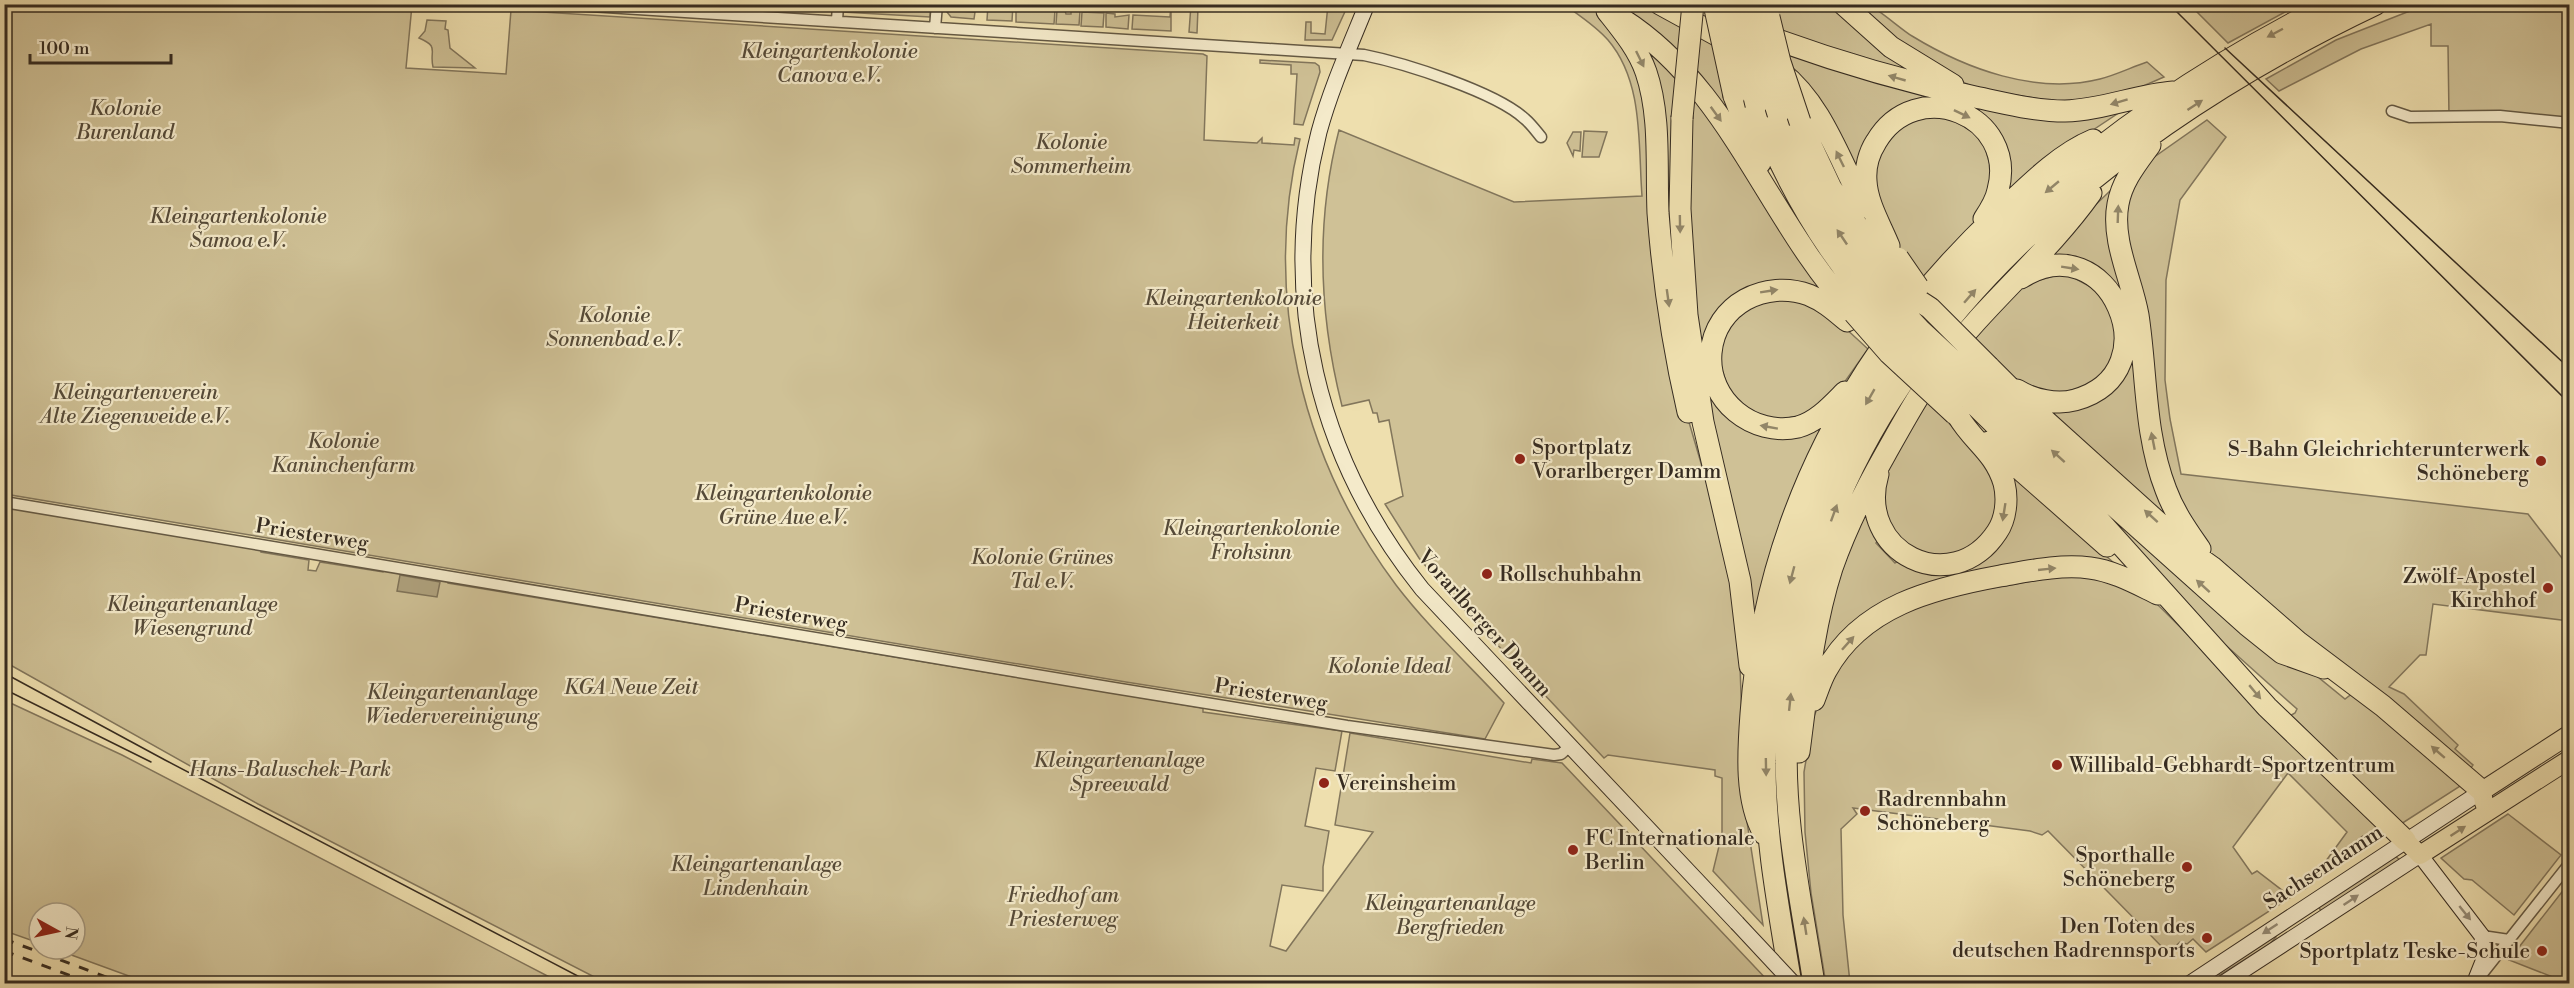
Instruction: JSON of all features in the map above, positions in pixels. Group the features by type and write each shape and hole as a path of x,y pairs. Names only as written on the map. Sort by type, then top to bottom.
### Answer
{"highway":[{"path":"1660,4 1760,58 1794,83 1822,122 1852,185 1874,284"},
{"path":"1684,4 1851,64 1936,89 2027,108 2064,111 2086,109 2150,94 2176,92"},
{"path":"1693,4 1682,118 1680,219 1687,315 1703,422 1740,581 1753,681"},
{"path":"1714,4 1734,96 1768,189"},
{"path":"1843,4 1868,29 1902,56 1975,96"},
{"path":"1792,984 1770,842 1765,764 1768,711 1779,631 1797,556 1819,495 1873,391 1918,327 1965,271 2050,189 2114,137 2176,92 2256,44 2329,5"},
{"path":"1814,984 1788,824 1787,733 1796,652 1819,554 1838,502 1860,453 1889,402 1933,339 1954,315 2026,239 2108,169 2163,127 2260,65 2378,5"},
{"path":"1603,8 1635,48 1651,88 1661,244 1681,380 1714,503 1729,541"},
{"path":"1603,8 1635,27 1684,74 1707,101 1768,189 1804,250 1874,284 1913,297 1930,308 1969,395 1963,426 1988,452 2000,472 2005,487 2006,510 2001,527 1990,543 1963,561 1937,565 1913,560 1893,546 1884,534 1875,509 1877,478 1884,457"},
{"path":"1754,8 1756,105 1776,155 1799,201 1841,267 1874,284"},
{"path":"1754,8 1780,62 1800,122 1874,284"},
{"path":"1754,8 1762,62 1778,114 1794,153 1815,194 1874,284 1920,330 1969,395 2020,450 2086,507 2282,722 2405,840"},
{"path":"1970,243 1996,199 1999,189 2000,170 1997,152 1985,131 1966,115 1953,109 1927,107 1913,110 1891,123 1881,134 1868,159 1866,182 1869,197 1877,348 1969,395 2270,643 2295,659 2341,675"},
{"path":"2163,127 2122,189 2117,217 2118,236 2137,314 2150,423 2163,481 2180,520 2212,567"},
{"path":"1770,842 1752,807 1750,764 1753,681 1767,598 1799,503 1820,452 1863,375 1907,311 1970,243 2008,206 2067,156 2091,141 2114,137"},
{"path":"1788,824 1818,624 1832,568 1862,494 1906,416 1940,364 1999,296 2071,221 2108,169"},
{"path":"1999,296 2031,272 2051,267 2071,267 2089,273 2108,289 2119,304 2126,329 2122,356 2114,372 2103,385 2088,395 2072,401 2048,401 2022,393 2005,382"},
{"path":"1863,375 1812,421 1800,426 1781,429 1751,422 1737,414 1720,394 1714,381 1711,353 1715,334 1732,309 1752,295 1775,290 1798,292 1827,304 1874,284"},
{"path":"1969,395 2005,382"},
{"path":"2005,382 2191,552 2212,567 2298,642 2383,706 2483,803"},
{"path":"1801,731 1827,670 1840,651 1857,632 1881,613 1920,595 1969,582 2047,569 2076,567 2093,568 2170,599"}],"main road":[{"name":"Sachsendamm","path":"2425,852 2483,803 2527,759 2570,734"},
{"path":"2527,759 2539,778"},
{"name":"Sachsendamm","path":"2483,803 2539,778 2570,759"},
{"path":"2405,840 2425,852"}],"street":[{"path":"558,4 1367,56 1414,69 1475,92 1515,112 1541,137"},
{"path":"837,21 838,4"},
{"path":"935,28 937,4"},
{"name":"Vorarlberger Damm","path":"1367,4 1320,131 1308,192 1304,229 1307,329 1317,381 1328,418 1355,487 1381,533 1405,568 1432,600 1792,984"},
{"path":"2392,111 2410,117 2500,116 2570,123"},
{"name":"Priesterweg","path":"4,502 1318,721 1557,756 1570,746"},
{"name":"Sachsendamm","path":"2189,984 2208,969 2405,840 2483,803"},
{"path":"2425,852 2482,936 2484,959 2475,982"},
{"name":"Sachsendamm","path":"2220,984 2425,852"},
{"path":"2475,982 2570,863"},
{"path":"2308,905 2318,921"},
{"path":"2482,936 2509,940"},
{"path":"2208,969 2220,984"}],"green space":[{"path":"844,4 931,5 930,17 843,12"},
{"path":"948,4 958,5 958,11 975,12 974,19 951,17 947,12"},
{"path":"4,5 412,5 406,68 506,74 511,10 1203,54 1207,56 1204,140 1257,143 1262,138 1262,143 1294,145 1295,138 1300,139 1289,197 1286,256 1289,315 1298,372 1314,429 1336,484 1363,536 1408,601 1504,703 1485,739 1126,682 5,494"},
{"path":"988,5 1013,5 1012,21 987,20"},
{"path":"1171,5 1171,31 1132,29 1133,15 1170,17"},
{"path":"1191,5 1206,5 1206,8 1198,8 1197,33 1189,32"},
{"path":"1328,5 1348,5 1332,40 1305,40 1306,22 1311,22 1311,33 1325,34"},
{"name":"Sportplatz Vorarlberger Damm","path":"1565,5 1587,5 1602,16 1642,73 1684,405 1725,545 1739,637 1745,809 1763,925 1713,871 1722,834 1722,778 1715,776 1715,770 1608,755 1604,758 1445,589 1419,558 1385,504 1403,496 1389,420 1379,422 1377,413 1373,413 1369,400 1342,406 1334,372 1325,303 1323,234 1331,165 1339,130 1514,202 1642,196 1637,115 1628,75 1620,57 1608,40"},
{"path":"1613,5 1647,5 1713,38 1745,144"},
{"path":"1772,5 1835,5 1922,74 1782,37"},
{"path":"1849,5 1872,6 1908,33 1933,48 1955,59 2002,76 2051,84 2076,83 2100,79 2147,62 2164,77 2141,87 2071,104 1978,89 1934,69"},
{"path":"2190,5 2298,5 2228,43"},
{"path":"2425,5 2565,5 2570,43 2569,123 2449,116 2448,46 2431,46 2431,24 2361,49 2279,91 2266,79 2336,40"},
{"path":"1016,8 1055,10 1054,24 1016,22"},
{"path":"1057,10 1065,11 1066,14 1071,14 1071,11 1080,11 1079,25 1056,24"},
{"path":"1082,12 1104,13 1103,27 1081,26"},
{"path":"1106,13 1115,14 1115,17 1129,15 1128,29 1106,27"},
{"path":"427,20 446,21 445,29 448,30 450,48 475,68 433,67 432,47 419,38 425,31"},
{"path":"1635,36 1679,78 1684,335"},
{"path":"1784,49 1897,83 2123,110 2087,134 2005,199 2002,147 1922,101 1860,177 1791,75"},
{"path":"1260,60 1315,63 1319,66 1320,72 1303,125 1294,124 1297,74 1291,74 1291,65 1260,63"},
{"path":"1691,91 1831,299 1805,287 1715,320 1728,415 1824,422 1753,642 1692,313 1688,119"},
{"path":"1943,114 1982,137 1994,179 1975,221 1924,277 1890,238 1879,215 1874,165 1899,124"},
{"path":"2207,120 2226,137 2180,200 2166,280 2165,380 2181,474 2528,514 2565,562 2564,582 2569,595 2569,621 2433,604 2426,655 2420,655 2389,687 2404,694 2458,745 2455,749 2473,765 2469,771 2328,658 2210,553 2169,483 2128,255 2123,205 2150,160"},
{"path":"1584,131 1607,132 1599,157 1582,157"},
{"path":"1573,132 1581,132 1580,151 1574,150 1573,156 1567,143"},
{"path":"2112,189 2126,301 2038,260"},
{"path":"2065,273 2104,294 2119,338 2106,371 2089,386 2055,394 2020,382 2009,374 1971,335 2022,285"},
{"path":"1798,298 1843,326 1868,349 1839,390 1811,414 1770,421 1731,398 1717,353 1733,317 1754,302"},
{"path":"2132,348 2178,530 2040,405 2069,407"},
{"path":"1925,399 1995,470 1999,520 1955,559 1904,549 1878,501 1881,478"},
{"path":"2025,439 2345,699 2353,693 2465,783 2401,824 2288,717 2297,709 2221,641"},
{"path":"2009,469 2124,572 2109,567 1932,588 1817,668 1825,617 1866,505 1870,524 1878,541 1876,543 1895,563 1898,561 1913,569 1934,573 1970,568 1990,556 2004,538 2008,515"},
{"path":"5,507 261,549 261,552 309,560 308,570 316,571 320,562 383,572 384,569 448,580 448,583 1203,708 1203,712 1342,731 1335,771 1316,768 1305,826 1329,831 1323,867 1323,891 1282,885 1270,946 1286,951 1373,832 1335,825 1350,733 1531,763 1532,759 1562,763 1770,983 606,983 258,804 5,662"},
{"name":"Willibald-Gebhardt-Sportzentrum","path":"2090,571 2156,603 2385,830 2367,842 2363,836 2332,865 2322,869 2305,889 2300,884 2307,876 2315,876 2347,832 2288,773 2233,847 2252,874 2257,871 2291,897 2206,952 2193,939 2187,944 2180,942 2168,953 2048,831 2042,835 2030,831 1853,808 1857,814 1841,829 1843,915 1850,983 1826,984 1811,893 1805,832 1804,772 1813,719 1824,691 1848,648 1916,601"},
{"path":"4,700 122,755 561,983 148,983 87,961 87,901 27,901 27,939 5,931"},
{"path":"2508,814 2561,855 2514,915 2472,880 2464,879 2441,858"},
{"path":"2395,856 2400,860 2321,911 2318,906"},
{"path":"2565,888 2570,891 2569,984 2509,960"},
{"path":"2274,934 2276,937 2270,944 2220,975 2218,973"}],"shaded area":[{"path":"400,575 440,582 437,597 397,591"}],"tram line":[{"path":"2169,4 2570,404"},
{"path":"2225,48 2570,369"},
{"path":"4,673 593,984"},
{"path":"4,689 151,762"}],"railway":[{"path":"4,939 125,984"},
{"path":"4,951 93,984"},
{"path":"4,977 21,984"}],"place":[{"name":"Sportplatz Vorarlberger Damm","path":"1520,459"},
{"name":"S-Bahn Gleichrichterunterwerk Schöneberg","path":"2541,461"},
{"name":"Rollschuhbahn","path":"1487,574"},
{"name":"Zwölf-Apostel Kirchhof","path":"2548,588"},
{"name":"Willibald-Gebhardt-Sportzentrum","path":"2057,765"},
{"name":"Vereinsheim","path":"1324,783"},
{"name":"Radrennbahn Schöneberg","path":"1865,811"},
{"name":"FC Internationale Berlin","path":"1573,850"},
{"name":"Sporthalle Schöneberg","path":"2187,867"},
{"name":"Den Toten des deutschen Radrennsports","path":"2207,938"},
{"name":"Sportplatz Teske-Schule","path":"2542,951"}],"park label":[{"name":"Kleingartenkolonie Canova e.V.","path":"829,63"},
{"name":"Kolonie Burenland","path":"125,120"},
{"name":"Kolonie Sommerheim","path":"1071,154"},
{"name":"Kleingartenkolonie Samoa e.V.","path":"238,228"},
{"name":"Kleingartenkolonie Heiterkeit","path":"1233,310"},
{"name":"Kolonie Sonnenbad e.V.","path":"614,327"},
{"name":"Kleingartenverein Alte Ziegenweide e.V.","path":"135,404"},
{"name":"Kolonie Kaninchenfarm","path":"343,453"},
{"name":"Kleingartenkolonie Grüne Aue e.V.","path":"783,505"},
{"name":"Kleingartenkolonie Frohsinn","path":"1251,540"},
{"name":"Kolonie Grünes Tal e.V.","path":"1042,569"},
{"name":"Kleingartenanlage Wiesengrund","path":"192,616"},
{"name":"Kolonie Ideal","path":"1389,666"},
{"name":"KGA Neue Zeit","path":"631,687"},
{"name":"Kleingartenanlage Wiedervereinigung","path":"452,704"},
{"name":"Hans-Baluschek-Park","path":"290,769"},
{"name":"Kleingartenanlage Spreewald","path":"1119,772"},
{"name":"Kleingartenanlage Lindenhain","path":"756,876"},
{"name":"Friedhof am Priesterweg","path":"1063,907"},
{"name":"Kleingartenanlage Bergfrieden","path":"1450,915"}]}
